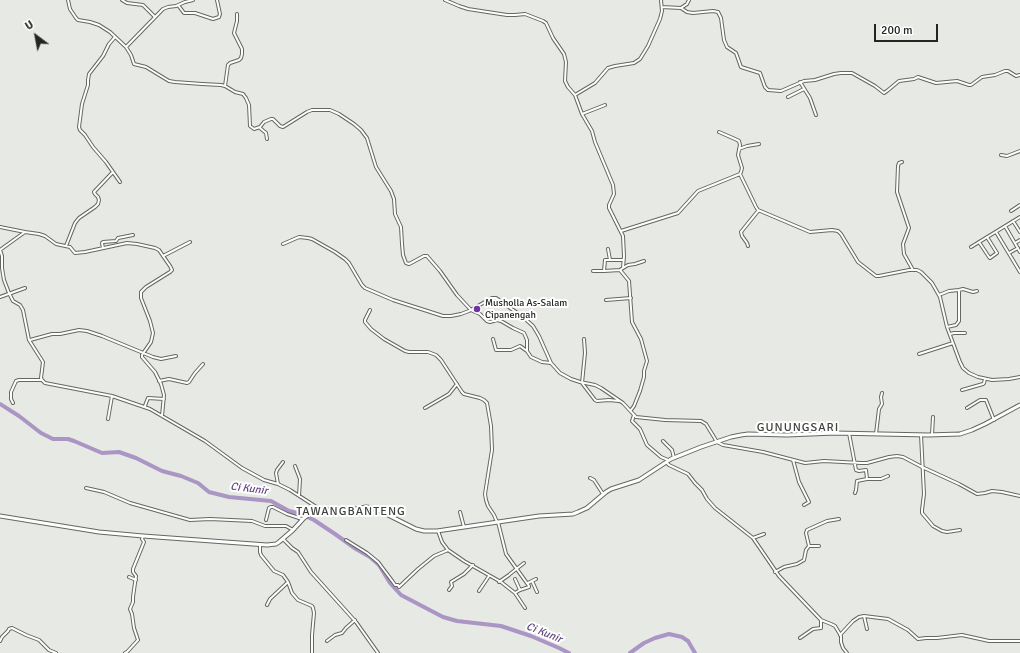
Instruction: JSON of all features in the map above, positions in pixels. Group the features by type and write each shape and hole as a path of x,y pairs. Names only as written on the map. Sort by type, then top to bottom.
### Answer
{"street":[{"path":"68,0 70,9 78,20 104,27 126,47 134,64 146,67 169,80 176,82 224,86 235,92 243,94 246,98 249,109 250,126 254,129 260,127 264,122 271,119 283,127 309,111 329,110 339,114 361,130 369,143 376,167 391,191 394,199 395,214 401,227 403,255 406,263 409,264 424,256 427,256 457,295 470,308 490,322 501,320 524,333 527,340 527,351"},
{"path":"122,0 127,4 143,5 154,17"},
{"path":"126,47 154,17 165,8 173,7 193,0"},
{"path":"178,5 184,13 195,13 214,19 219,17 220,14 217,0"},
{"path":"445,0 468,9 507,15 525,14 546,23 553,38 564,54 566,62 565,81 575,95 582,114 592,131 595,142 614,185 614,194 609,208 623,236 623,268"},
{"path":"575,95 595,83 608,68 634,63 640,59 648,46 660,19 662,7 661,0"},
{"path":"681,8 687,4 689,0"},
{"path":"662,7 681,8 687,12 694,13 713,11 718,12 727,47 736,53 741,67 760,74 765,87 768,90 781,91 800,82 815,80 834,74 852,73 884,93 899,81 918,77 936,83 957,81 969,86 982,77 1005,71 1008,71 1014,75 1020,75"},
{"path":"224,86 228,65 241,58 242,54 242,49 235,34 237,14"},
{"path":"115,37 90,74 82,104 79,127 120,182"},
{"path":"800,82 810,98 816,115"},
{"path":"788,96 804,89"},
{"path":"582,114 605,106"},
{"path":"260,127 266,133 267,139"},
{"path":"719,132 738,140 740,144 738,157 742,168 740,174 758,210 810,232 832,230 838,231 858,262 878,276 913,270 921,272 928,278 939,295 946,327 963,368 969,373 978,377 992,380 1020,377"},
{"path":"739,149 746,146 759,144"},
{"path":"1001,155 1008,155 1020,151"},
{"path":"902,162 899,163 898,166 896,192 909,228 903,244 904,254 913,270"},
{"path":"66,246 78,218 98,204 98,197 94,192 113,172"},
{"path":"621,231 678,213 698,191 740,174"},
{"path":"1011,211 1020,205"},
{"path":"748,246 741,232 758,210"},
{"path":"971,247 1020,217"},
{"path":"1013,221 1020,232"},
{"path":"1005,226 1020,252"},
{"path":"0,227 39,234 56,244 70,247 75,253 130,243 159,250 172,270 141,292 141,298 150,321 153,334 151,342 143,353 142,358 155,372 159,381 164,396 162,416"},
{"path":"25,232 0,250 2,268 9,294 13,301 22,308 30,340 43,362 42,380"},
{"path":"996,232 1020,272"},
{"path":"103,248 102,242 116,241 118,238 133,235"},
{"path":"283,244 299,237 312,239 345,259 365,288 393,300 447,317 461,314 470,308 492,298 496,298 523,316 533,326 551,363 560,373 571,379 601,388 639,418 701,421 704,422 722,445 762,452 805,463 824,461 867,463 897,456 903,457 977,494 992,491 1020,496"},
{"path":"979,242 990,258 997,252 987,237"},
{"path":"1015,243 1020,240"},
{"path":"163,256 190,242"},
{"path":"1009,253 1018,248"},
{"path":"608,249 610,260"},
{"path":"604,271 606,260 623,260"},
{"path":"593,271 620,270 628,264 635,264 644,261"},
{"path":"620,270 629,281 632,322 641,338 647,361 640,391 634,406 630,411"},
{"path":"0,297 25,288"},
{"path":"939,295 953,290 963,289 973,292 977,291"},
{"path":"946,327 960,321 960,290"},
{"path":"606,300 631,298"},
{"path":"370,310 365,322 371,329 384,339 405,351 428,352 436,356 441,360 464,394 480,398 484,400 488,406 492,450 486,500 498,522 508,558 529,586 515,593"},
{"path":"30,340 52,334 79,330 102,336 161,359 176,356"},
{"path":"950,334 965,333"},
{"path":"493,339 497,350 511,350 520,346 534,359 551,363"},
{"path":"584,339 585,353 582,383 597,401 611,400 620,402"},
{"path":"919,354 953,343"},
{"path":"159,381 169,379 187,383 202,364"},
{"path":"962,390 983,384 985,378"},
{"path":"12,403 11,392 16,381 19,380 42,380 46,384 81,389 112,396 144,406 205,441 242,468 264,480 278,484 318,508 327,510 370,508 382,512 416,529 424,531 438,531 539,516 573,514 586,508 611,489 639,480 674,458 732,437 748,434 960,434 972,430 1020,405"},
{"path":"425,408 449,394 456,384"},
{"path":"876,434 879,409 882,404 882,393"},
{"path":"108,419 112,396"},
{"path":"144,406 148,398 164,399"},
{"path":"967,408 980,400 986,400 993,418"},
{"path":"634,415 632,421 640,430 647,445 668,461 669,465 688,474 715,508 752,538 776,572 791,590 820,620 835,626 840,635 841,642 846,653"},
{"path":"932,435 933,417"},
{"path":"849,433 857,471 866,470 867,479"},
{"path":"921,435 924,494 923,514 933,526 942,531 947,532 960,530"},
{"path":"663,441 672,450 674,458"},
{"path":"793,460 799,483 809,502 804,505"},
{"path":"278,484 276,473 282,462"},
{"path":"295,466 300,479 298,496"},
{"path":"855,493 857,481 880,479 888,476"},
{"path":"590,478 594,480 604,495"},
{"path":"86,488 104,492 130,503 190,520 210,519 252,521 264,526 286,526 293,530"},
{"path":"266,520 269,508 271,507 304,519"},
{"path":"0,516 99,532 267,545 276,544 283,539 309,514 318,508"},
{"path":"460,512 464,527"},
{"path":"776,572 784,567 797,564 804,560 806,550 809,546 806,533 807,530 827,521 839,519"},
{"path":"438,531 442,542 448,550 515,593 525,608"},
{"path":"752,538 764,534"},
{"path":"125,653 138,640 130,609 133,602 136,580 136,575 133,572 133,569 144,542 142,539 143,536"},
{"path":"283,539 298,552 311,572 355,620 378,653"},
{"path":"346,540 376,560 395,585 398,585 399,587 434,556 448,550"},
{"path":"260,545 260,552 265,560 274,571 283,575 297,599 312,606 313,608 312,653"},
{"path":"809,546 819,546"},
{"path":"499,582 524,563"},
{"path":"449,590 452,586 451,582 473,566"},
{"path":"478,591 489,576"},
{"path":"129,577 136,580"},
{"path":"515,579 520,590"},
{"path":"528,583 536,579"},
{"path":"532,581 537,592"},
{"path":"267,605 270,599 288,582"},
{"path":"840,635 856,618 864,616 888,619 908,630 918,639 962,635 989,641 1020,641"},
{"path":"864,616 867,629"},
{"path":"327,641 335,635 343,633 355,620"},
{"path":"800,638 814,629 821,628 820,620"},
{"path":"0,642 2,637 9,629 12,628 26,636 39,640 49,650 56,653"}],"waterway":[{"name":"Ci Kunir","path":"0,404 41,433 53,439 68,439 102,453 119,452 136,458 162,471 181,476 198,483 209,492 229,497 271,501 289,511 301,514 314,520 370,557 379,565 390,583 401,595 443,617 457,621 501,626 531,636 569,653"},
{"name":"Ci Kunir","path":"630,653 644,643 669,634 682,637 688,641 695,653"}],"place":[{"name":"Musholla As-Salam Cipanengah","path":"477,309"}],"district":[{"name":"GUNUNGSARI","path":"798,428"},
{"name":"TAWANGBANTENG","path":"351,512"}]}
